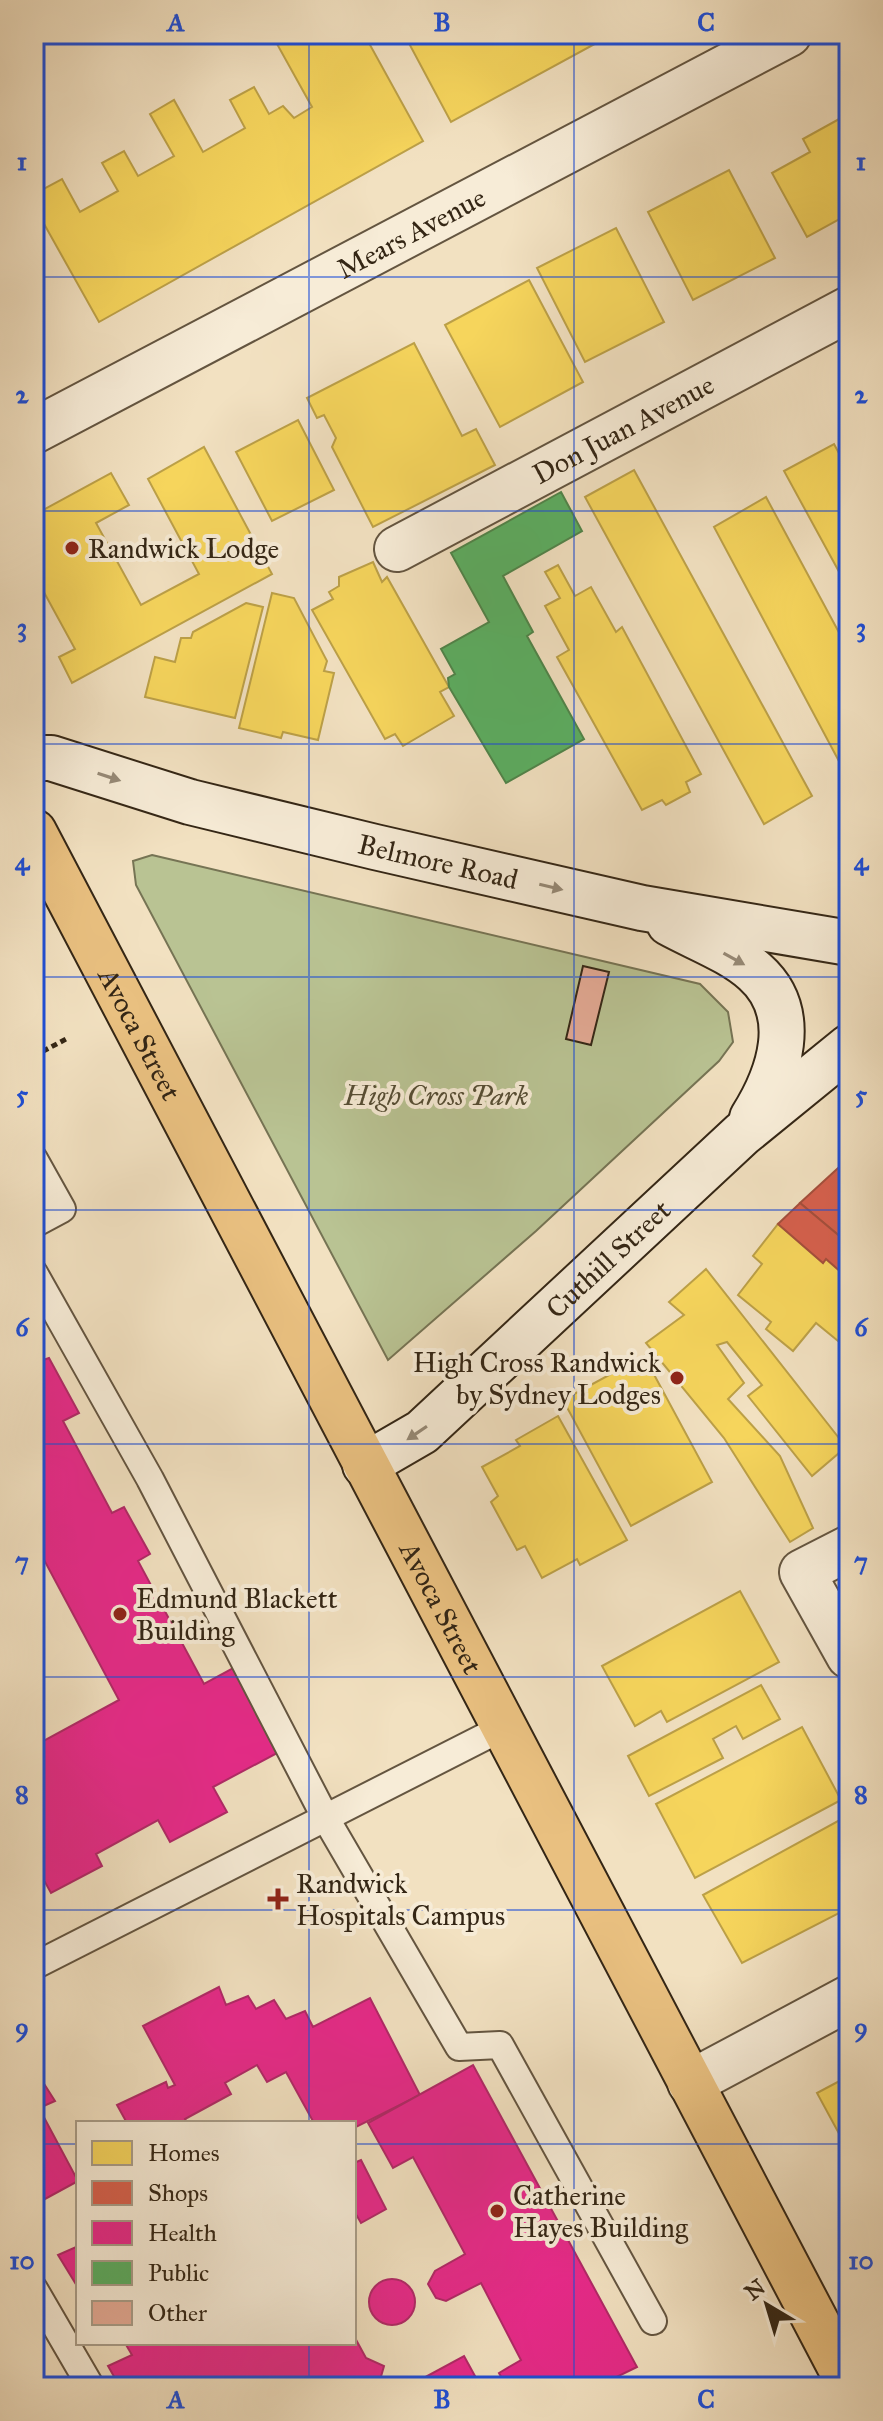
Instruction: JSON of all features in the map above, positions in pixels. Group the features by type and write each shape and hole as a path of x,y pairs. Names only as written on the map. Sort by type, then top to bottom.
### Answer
{"main road":[{"name":"Mears Avenue","path":"34,431 789,34"},
{"name":"Don Juan Avenue","path":"397,549 849,309"},
{"name":"Belmore Road","path":"34,758 51,758 225,811 642,908 842,940"},
{"name":"Avoca Street","path":"34,832 849,2384"},
{"path":"642,908 754,971 778,1008 782,1036 773,1085 742,1134"},
{"name":"Cuthill Street","path":"365,1465 422,1432 742,1134 849,1047"},
{"path":"849,1548 802,1572 849,1656"},
{"path":"690,2083 849,1998"}],"lane":[{"path":"34,1159 62,1209 34,1224"},
{"path":"34,1273 150,1479 325,1817 459,2047 500,2045 653,2321"},
{"path":"34,1966 502,1728"},
{"path":"34,2289 91,2387"}],"path":[{"path":"34,1056 68,1038"}],"green space":[{"name":"High Cross Park","path":"152,855 700,984 728,1012 733,1042 719,1061 536,1231 388,1360 136,885 133,861"}],"building: Homes":[{"path":"295,34 364,34 423,141 99,322 34,206 34,194 62,179 80,212 118,191 102,163 124,151 138,176 174,156 150,114 174,100 203,152 245,128 230,100 254,87 269,114 283,106 294,118 312,107 277,44"},
{"path":"404,34 430,34 432,39 441,34 613,34 451,122"},
{"path":"841,118 846,129 849,128 849,214 807,237 772,173 810,152 803,139"},
{"path":"729,170 775,258 693,300 648,212"},
{"path":"616,228 664,322 585,362 537,268"},
{"path":"529,280 583,382 500,427 445,325"},
{"path":"414,343 462,436 476,429 495,465 373,527 332,447 336,438 324,415 317,418 307,398"},
{"path":"298,420 334,490 272,521 236,452"},
{"path":"834,444 849,472 849,590 784,471"},
{"name":"Randwick Lodge","path":"204,447 272,574 72,683 59,657 75,649 34,574 34,515 111,473 129,505 96,523 141,605 199,574 148,479"},
{"path":"634,470 812,796 764,824 585,497"},
{"path":"766,497 849,651 849,780 714,527"},
{"path":"373,562 382,582 387,577 449,687 440,692 454,716 403,746 395,734 385,739 312,610 333,599 329,592 339,586 339,577"},
{"path":"558,565 575,596 591,587 616,632 622,627 701,774 686,782 690,792 666,805 662,800 642,810 557,657 569,650 545,606 560,598 545,572"},
{"path":"272,593 294,598 327,661 324,671 334,673 318,740 283,732 281,738 239,728"},
{"path":"246,603 263,607 235,718 145,697 155,657 175,662 181,638 191,638 193,632"},
{"path":"778,1224 823,1263 826,1259 849,1279 849,1350 816,1323 793,1351 766,1329 771,1322 738,1295 762,1264 753,1256"},
{"path":"706,1269 846,1447 812,1476 748,1396 762,1385 727,1342 717,1345 744,1383 728,1399 780,1456 813,1528 790,1542 724,1438 646,1343 684,1315 669,1302"},
{"path":"644,1356 712,1482 631,1526 563,1400"},
{"path":"558,1416 627,1540 580,1565 577,1559 542,1578 525,1546 517,1550 491,1502 498,1496 482,1467 520,1446 516,1440"},
{"path":"740,1591 779,1662 667,1722 661,1711 635,1726 602,1666"},
{"path":"761,1685 780,1719 743,1739 736,1726 713,1739 723,1758 649,1796 628,1756"},
{"path":"802,1727 841,1800 695,1878 656,1804"},
{"path":"849,1815 849,1908 742,1963 703,1895"},
{"path":"849,2076 849,2152 817,2093"}],"building: Shops":[{"path":"849,1158 849,1244 800,1203"},
{"path":"800,1203 849,1244 849,1279 826,1259 823,1263 778,1224"}],"building: Health":[{"name":"Edmund Blackett Building","path":"49,1358 79,1413 63,1421 112,1513 124,1507 150,1554 138,1561 204,1684 235,1667 279,1752 213,1787 227,1812 170,1842 158,1820 96,1854 102,1866 51,1893 45,1882 34,1887 34,1746 119,1700 34,1541 34,1363"},
{"path":"219,1987 226,2005 248,1996 256,2009 274,2000 286,2019 305,2011 313,2027 370,1998 420,2095 356,2127 356,2121 313,2121 286,2072 267,2082 257,2065 225,2083 231,2094 186,2121 126,2121 117,2105 166,2082 168,2088 175,2085 143,2026"},
{"name":"Catherine Hayes Building","path":"473,2065 637,2367 596,2387 507,2387 499,2373 521,2360 481,2283 446,2301 436,2298 428,2284 435,2271 465,2254 413,2157 393,2168 368,2123"},
{"path":"34,2068 55,2101 39,2108 76,2182 34,2205"},
{"path":"361,2160 386,2209 361,2223 356,2217 356,2162"},
{"path":"76,2247 76,2284 58,2255"},
{"path":"392,2279 408,2286 415,2302 408,2318 392,2325 376,2318 369,2302 376,2286"},
{"path":"356,2340 366,2358 384,2366 378,2387 120,2387 108,2366 132,2355 126,2345 356,2345"},
{"path":"464,2356 481,2387 407,2387"}],"building: Public":[{"path":"561,492 582,531 503,576 533,632 527,636 584,739 506,783 449,687 448,678 455,674 441,649 489,622 451,553"}],"building: Other":[{"path":"583,966 609,972 591,1045 566,1039"}],"place":[{"name":"Randwick Lodge","path":"72,548"},
{"name":"High Cross Randwick by Sydney Lodges","path":"677,1378"},
{"name":"Edmund Blackett Building","path":"120,1614"},
{"name":"Randwick Hospitals Campus","path":"278,1899"},
{"name":"Catherine Hayes Building","path":"497,2211"}]}
